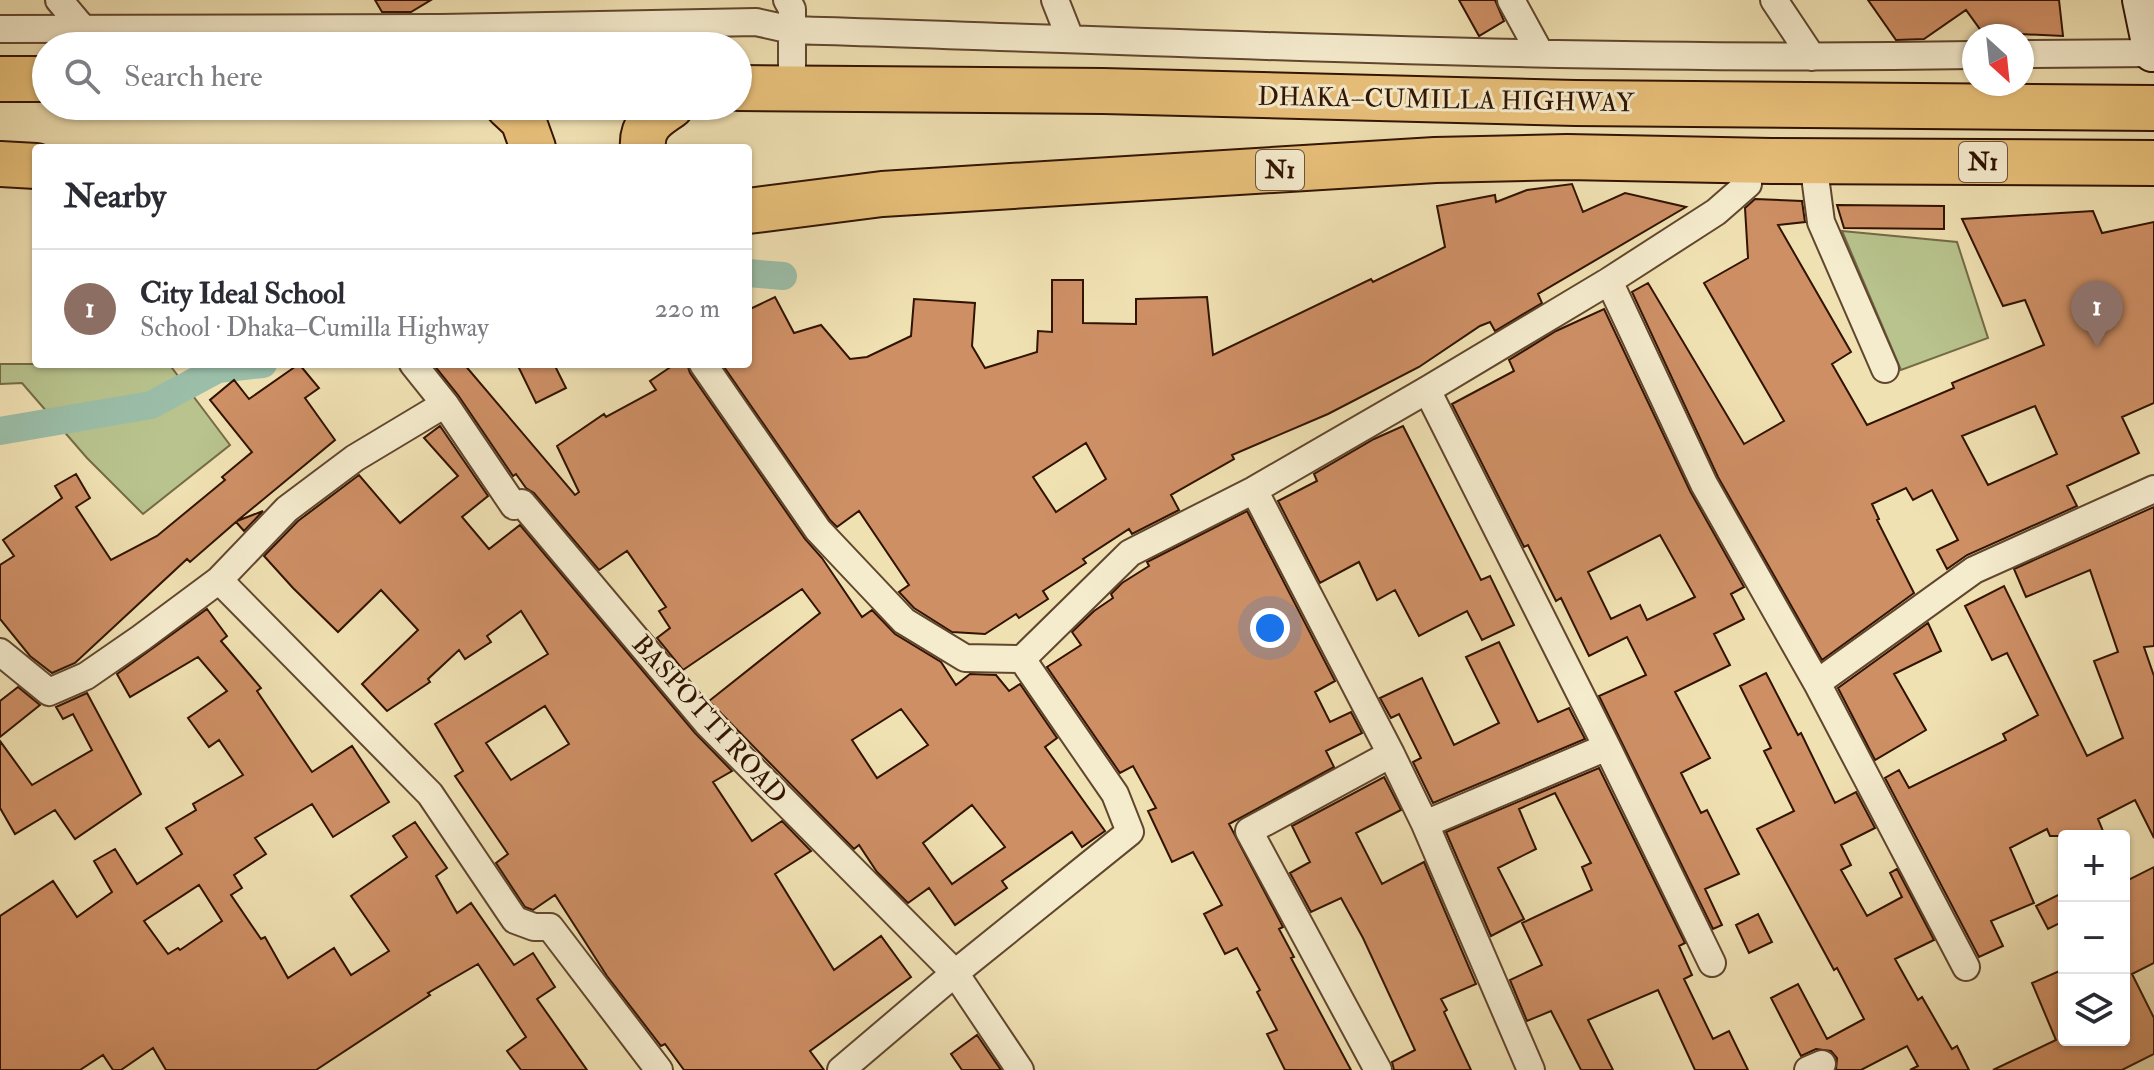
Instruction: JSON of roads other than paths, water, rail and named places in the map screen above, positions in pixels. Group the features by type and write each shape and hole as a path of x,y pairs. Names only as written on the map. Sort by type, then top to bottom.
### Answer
{"highway":[{"path":"0,79 32,79"},
{"name":"DHAKA–CUMILLA HIGHWAY","path":"752,88 1103,91 1576,103 2154,108"},
{"path":"523,120 532,144"},
{"path":"643,144 642,136 650,120"},
{"name":"N1","path":"752,210 882,194 1435,160 1567,157 2154,163"},
{"path":"1435,160 1748,184 2154,188"},
{"path":"0,164 32,166"}],"main road":[{"path":"2141,0 2153,53"}],"street":[{"path":"59,0 87,32"},
{"path":"787,0 792,9 792,89"},
{"path":"1055,0 1070,38"},
{"path":"1511,0 1540,53"},
{"path":"1774,0 1812,57"},
{"path":"285,32 756,22 792,30 1540,53 1812,57 1962,55"},
{"path":"0,29 34,32"},
{"path":"2034,54 2153,53"},
{"path":"706,368 818,530 904,621 965,658 1022,659 1130,553 1254,490 1427,390 1609,281 1716,212 1748,184"},
{"path":"1816,184 1821,222 1885,369"},
{"path":"1609,281 1704,484 1817,683 1966,967"},
{"name":"BASPOTTI ROAD","path":"416,368 445,404 514,506 522,503 707,723 955,973 1020,1070"},
{"path":"1427,390 1712,963"},
{"path":"0,652 49,692 86,676 219,580 287,509 355,458 445,404"},
{"path":"1817,683 1974,570 2154,489"},
{"path":"1254,490 1425,824 1531,1070"},
{"path":"219,580 430,794 515,920 534,927 550,927 659,1070"},
{"path":"841,1070 955,973 1130,832 1115,794 1022,659"},
{"path":"1425,824 1607,747"},
{"path":"1378,1070 1249,831 1391,754"}],"waterway":[{"path":"752,273 783,276"},
{"path":"0,431 151,405 218,369 227,368"}],"place":[{"name":"City Ideal School","path":"2097,347"}]}
